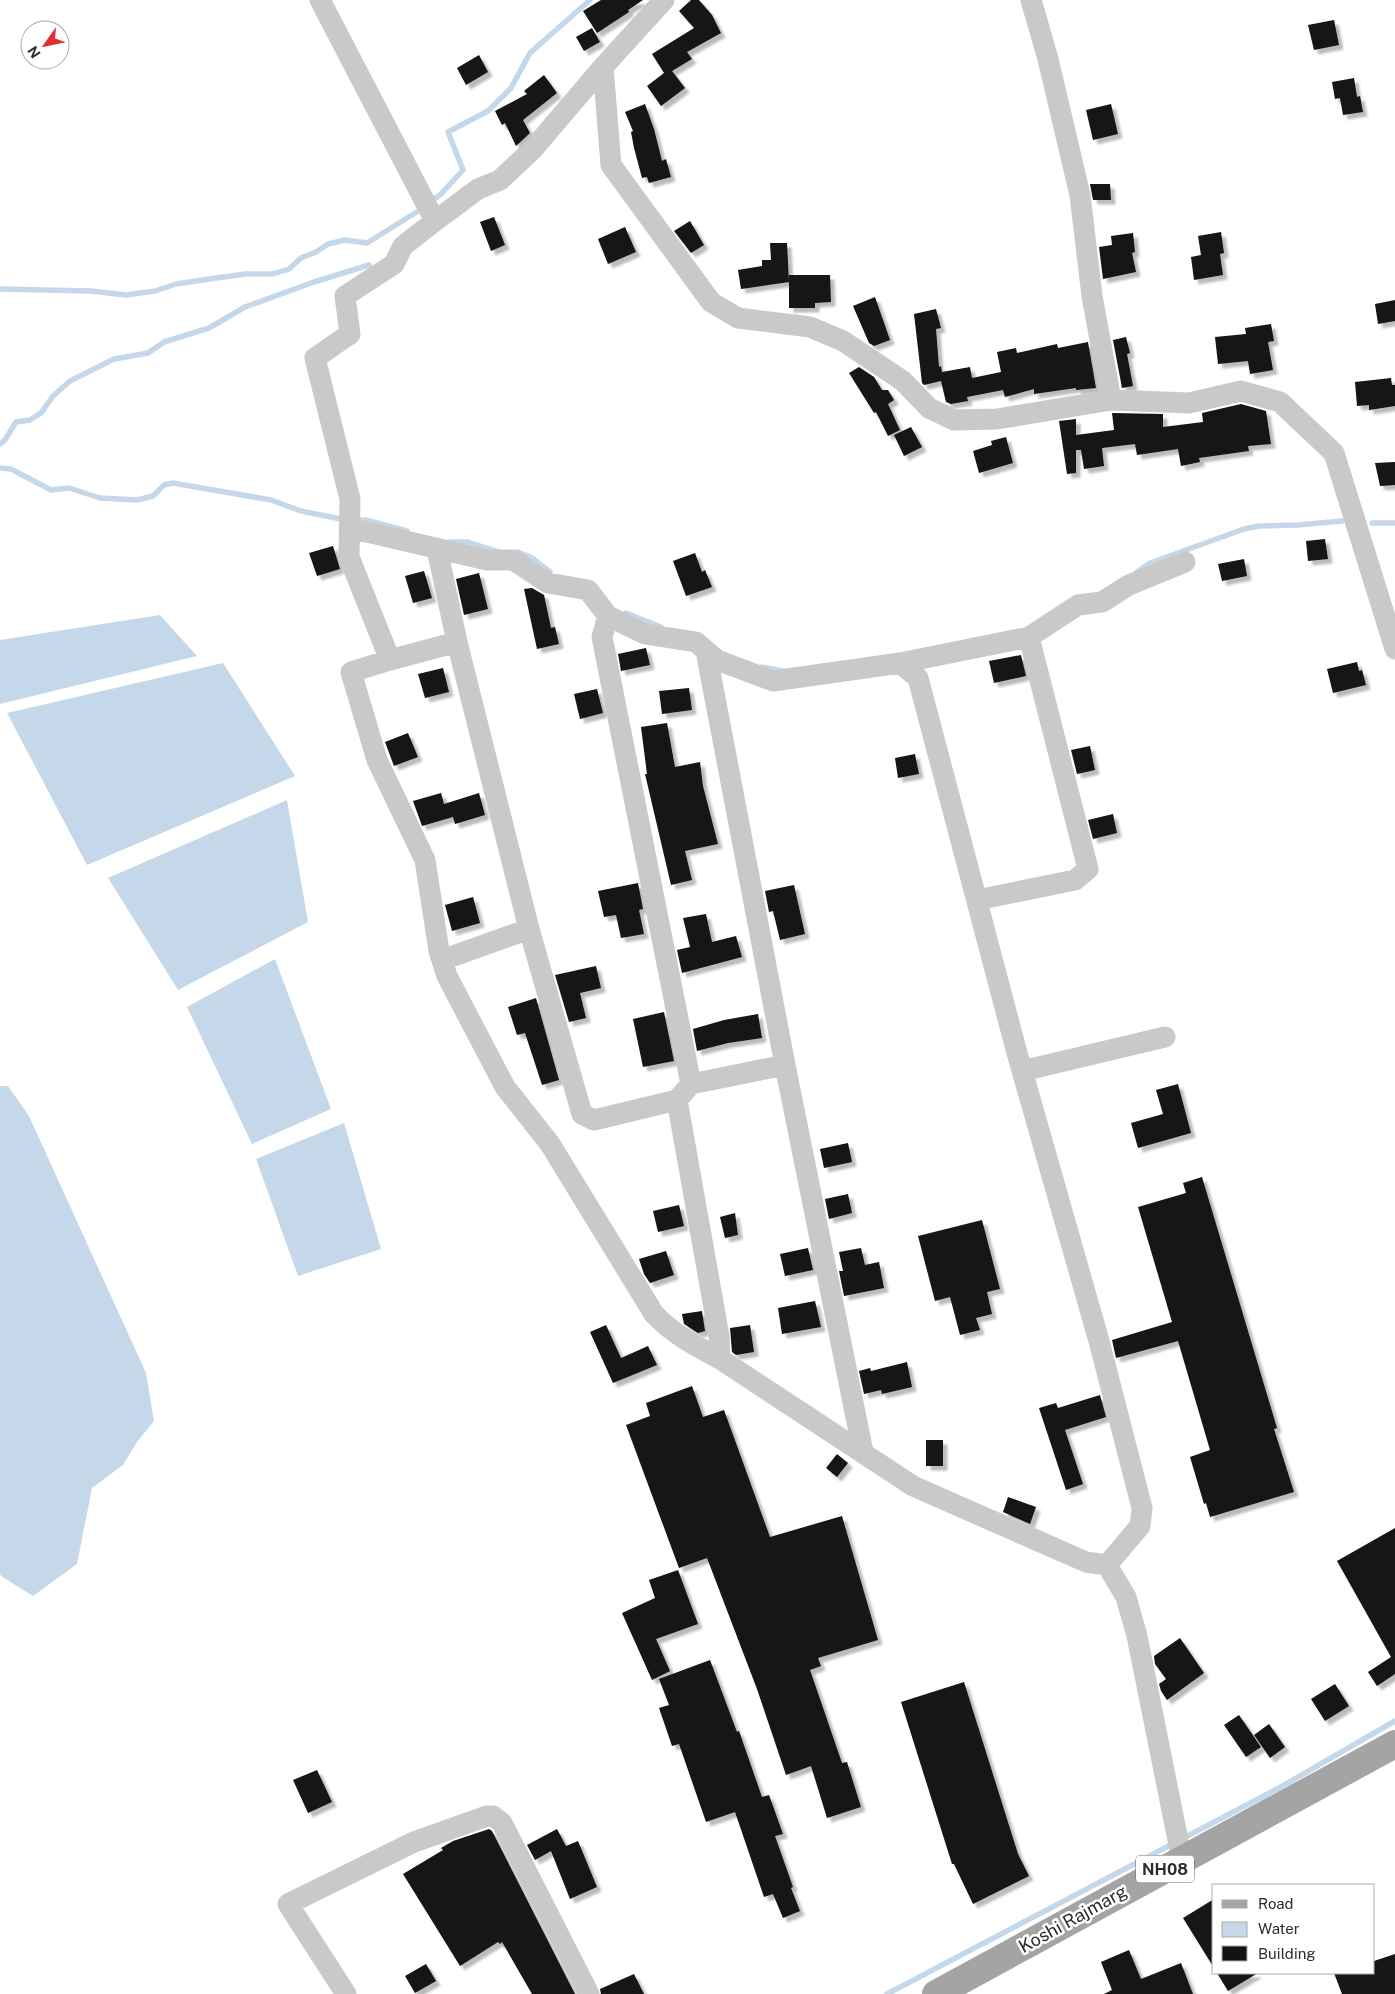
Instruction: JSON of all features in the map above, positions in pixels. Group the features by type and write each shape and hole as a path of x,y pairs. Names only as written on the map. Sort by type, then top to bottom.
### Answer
{"main road":[{"name":"Koshi Rajmarg","path":"936,1994 1182,1860 1393,1751"}],"street":[{"path":"320,0 430,210"},
{"path":"390,660 350,557 350,499 315,358 350,334 346,296 394,264 402,246 430,210 500,180 533,150 664,0"},
{"path":"1031,0 1048,59 1080,195 1092,296 1111,400"},
{"path":"604,67 611,165 711,302 738,318 810,327 843,341 903,380 929,408 954,420 997,419 1111,400 1190,403 1241,391 1280,402 1334,453 1395,650"},
{"path":"350,528 487,560 513,560 548,584 588,590 608,616 644,634 696,642 717,660 773,680 900,663 1029,637 1078,605 1102,602 1128,585 1185,562"},
{"path":"437,548 457,642 529,929 582,1114 594,1120 677,1100 691,1084 785,1065"},
{"path":"608,616 602,637 691,1084"},
{"path":"978,900 1075,880 1088,870 1029,637"},
{"path":"457,642 351,672 377,760 424,860 439,951 447,976 505,1087 550,1144 654,1314 666,1327 690,1344 720,1358 913,1486 1086,1562 1107,1566 1126,1597 1137,1636 1182,1860"},
{"path":"706,651 785,1065 862,1452"},
{"path":"900,663 918,678 1022,1070 1099,1341 1142,1508 1140,1526 1107,1566"},
{"path":"442,960 529,929"},
{"path":"1022,1070 1165,1037"},
{"path":"677,1100 719,1336 720,1358"},
{"path":"346,1994 288,1904 414,1842 487,1816 493,1816 502,1823 589,1994"}],"water":[{"path":"160,615 197,656 0,704 0,640"},
{"path":"223,663 295,776 87,865 7,713"},
{"path":"287,800 308,922 178,990 108,878"},
{"path":"275,959 331,1109 252,1144 187,1007"},
{"path":"0,1086 8,1086 29,1116 146,1373 154,1421 137,1442 123,1465 92,1488 77,1564 33,1596 1,1576 0,1573"},
{"path":"344,1123 381,1249 298,1276 256,1159"}],"building":[{"path":"601,0 643,0 628,10 629,12 597,33 583,11"},
{"path":"691,0 699,0 712,15 721,33 687,52 692,59 672,71 685,88 661,106 647,86 664,73 652,54 694,28 679,11"},
{"path":"1334,20 1339,45 1314,50 1308,25"},
{"path":"592,28 600,42 584,51 576,37"},
{"path":"479,55 488,72 466,85 457,68"},
{"path":"544,75 557,93 523,120 530,133 516,146 505,123 502,125 495,111 527,94 524,91"},
{"path":"1354,78 1357,97 1360,96 1363,112 1343,115 1340,98 1335,99 1332,82"},
{"path":"645,104 662,161 666,159 671,177 649,183 647,177 642,178 634,148 631,132 633,131 625,112"},
{"path":"1111,104 1118,134 1093,140 1086,110"},
{"path":"1090,184 1110,184 1111,200 1093,200"},
{"path":"494,217 505,245 491,251 480,222"},
{"path":"690,221 704,245 691,253 674,231"},
{"path":"625,227 636,252 608,264 598,239"},
{"path":"1221,232 1224,253 1220,254 1223,275 1194,280 1191,257 1201,255 1198,236"},
{"path":"1133,233 1135,252 1132,253 1136,272 1103,279 1099,247 1112,245 1111,236"},
{"path":"770,243 787,243 789,282 741,289 738,270 762,266 762,260 771,260"},
{"path":"789,275 830,275 831,302 815,303 815,308 789,308"},
{"path":"875,297 890,340 874,346 869,343 853,306"},
{"path":"1395,300 1395,321 1378,324 1375,304"},
{"path":"936,309 941,328 936,329 939,367 941,366 942,372 970,367 972,378 1001,372 997,352 1016,348 1017,353 1057,344 1058,348 1088,342 1096,388 1076,390 1076,388 1034,394 1034,389 1005,397 1003,390 967,397 968,401 951,404 946,402 941,381 924,385 922,383 914,314"},
{"path":"1271,324 1274,341 1268,342 1273,370 1250,374 1248,361 1218,364 1215,337 1246,334 1245,328"},
{"path":"1126,337 1130,353 1127,354 1133,386 1122,388 1113,340"},
{"path":"859,367 874,377 882,390 888,390 894,400 888,404 900,430 888,436 876,412 874,413 849,373"},
{"path":"1391,378 1392,385 1395,385 1395,406 1369,410 1369,405 1357,406 1355,382"},
{"path":"1241,404 1266,411 1271,444 1248,446 1249,451 1199,458 1200,462 1181,466 1178,449 1137,455 1135,444 1102,448 1104,466 1084,469 1081,450 1076,450 1076,473 1067,474 1059,421 1076,419 1076,435 1114,430 1112,413 1163,414 1163,427 1203,422 1202,413"},
{"path":"911,427 922,447 904,456 894,435"},
{"path":"1006,437 1013,463 979,473 973,451 992,445 991,441"},
{"path":"1395,462 1395,485 1380,486 1375,463"},
{"path":"1325,539 1328,559 1308,561 1306,541"},
{"path":"333,546 340,569 317,576 309,553"},
{"path":"695,553 702,572 705,570 712,587 686,596 673,561"},
{"path":"1244,559 1247,576 1222,581 1218,564"},
{"path":"424,571 432,598 413,603 405,576"},
{"path":"479,573 488,609 464,615 456,579"},
{"path":"532,588 544,595 551,628 555,627 559,644 537,649 524,589"},
{"path":"646,648 650,665 621,671 618,654"},
{"path":"1021,655 1026,676 994,683 989,661"},
{"path":"1357,662 1359,671 1362,670 1366,685 1333,693 1327,669"},
{"path":"443,668 449,692 425,698 418,674"},
{"path":"689,688 692,710 662,714 659,691"},
{"path":"597,689 603,713 580,719 574,694"},
{"path":"667,723 675,767 700,762 703,786 718,844 685,851 692,880 671,885 645,774 647,774 641,727"},
{"path":"408,733 418,757 394,766 385,742"},
{"path":"1090,746 1095,770 1077,774 1071,750"},
{"path":"915,754 919,774 898,778 895,758"},
{"path":"441,793 444,804 479,793 485,815 455,824 453,817 422,826 413,801"},
{"path":"1113,814 1117,833 1093,839 1088,820"},
{"path":"638,883 643,909 639,910 644,934 621,938 616,915 604,917 598,891"},
{"path":"794,885 805,934 780,940 773,911 769,912 765,891"},
{"path":"473,897 480,923 452,931 445,905"},
{"path":"706,914 712,942 736,936 742,957 682,973 677,950 690,947 683,918"},
{"path":"596,966 601,988 580,993 586,1018 569,1022 555,975"},
{"path":"536,998 559,1080 542,1085 525,1033 517,1035 508,1007"},
{"path":"664,1012 674,1061 643,1067 633,1019"},
{"path":"758,1014 762,1038 728,1043 697,1051 693,1029 724,1020"},
{"path":"1178,1084 1191,1133 1138,1148 1131,1123 1163,1114 1156,1090"},
{"path":"848,1143 852,1162 824,1168 820,1149"},
{"path":"1202,1177 1277,1428 1274,1429 1294,1492 1210,1517 1206,1503 1204,1504 1190,1457 1210,1450 1178,1341 1116,1358 1112,1340 1172,1322 1138,1207 1186,1193 1183,1183"},
{"path":"848,1194 852,1213 829,1219 825,1199"},
{"path":"679,1205 684,1226 658,1232 653,1211"},
{"path":"735,1213 738,1235 725,1238 720,1217"},
{"path":"982,1220 1000,1289 987,1292 992,1314 976,1318 980,1330 960,1335 950,1297 935,1301 918,1236"},
{"path":"808,1248 813,1270 785,1276 780,1254"},
{"path":"861,1248 865,1265 879,1262 884,1288 844,1296 839,1271 843,1271 839,1252"},
{"path":"666,1251 674,1275 650,1283 644,1274 639,1259"},
{"path":"815,1301 821,1327 782,1334 778,1308"},
{"path":"702,1311 705,1331 698,1333 684,1324 682,1314"},
{"path":"606,1325 621,1358 648,1346 657,1365 613,1383 590,1332"},
{"path":"750,1325 754,1352 736,1355 732,1352 730,1328"},
{"path":"907,1362 912,1387 882,1394 881,1390 864,1394 859,1371 870,1368 871,1371"},
{"path":"692,1386 703,1417 724,1410 770,1537 842,1516 878,1640 818,1658 821,1666 810,1670 842,1763 847,1762 861,1807 827,1818 811,1766 786,1775 757,1689 707,1558 679,1568 626,1425 650,1416 646,1403"},
{"path":"1100,1395 1106,1417 1065,1430 1083,1484 1066,1490 1039,1408 1056,1403 1058,1408"},
{"path":"926,1440 943,1440 943,1466 926,1466"},
{"path":"837,1454 848,1463 837,1477 826,1468"},
{"path":"1008,1497 1036,1507 1030,1524 1003,1512"},
{"path":"1395,1528 1395,1674 1377,1686 1368,1672 1391,1657 1337,1561"},
{"path":"678,1570 698,1624 656,1639 670,1671 652,1680 622,1613 655,1598 649,1580"},
{"path":"1180,1638 1204,1673 1167,1700 1159,1684 1166,1679 1155,1664 1154,1656"},
{"path":"710,1660 737,1732 739,1731 762,1797 769,1795 783,1834 775,1836 800,1911 783,1918 773,1894 764,1897 735,1812 706,1822 679,1744 672,1746 659,1708 669,1705 659,1679"},
{"path":"964,1682 1018,1854 1029,1876 973,1904 954,1864 952,1864 901,1702"},
{"path":"1335,1684 1349,1706 1325,1721 1311,1699"},
{"path":"1239,1715 1261,1747 1246,1757 1224,1725"},
{"path":"1269,1724 1285,1747 1270,1758 1254,1735"},
{"path":"317,1770 332,1802 308,1813 293,1780"},
{"path":"489,1829 492,1831 575,1994 532,1994 502,1942 500,1944 498,1942 460,1966 403,1874 443,1850 441,1848 453,1841"},
{"path":"557,1829 566,1846 578,1841 597,1887 570,1899 551,1851 535,1860 527,1845"},
{"path":"1212,1900 1212,1965 1183,1918"},
{"path":"1129,1950 1141,1979 1181,1963 1193,1994 1104,1994 1112,1990 1101,1962"},
{"path":"1395,1954 1395,1994 1342,1994 1334,1974 1375,1974 1375,1961"},
{"path":"426,1964 436,1981 415,1993 405,1976"},
{"path":"634,1974 644,1994 601,1994 600,1989"},
{"path":"1218,1974 1256,1974 1228,1991"}],"waterway":[{"path":"430,202 441,194 463,170 448,132 488,111 511,88 530,53 590,0"},
{"path":"0,289 91,291 126,295 155,291 176,284 216,278 246,274 273,274 289,269 301,258 316,252 328,244 345,240 367,243 423,208"},
{"path":"0,444 5,440 16,422 30,420 41,413 53,396 70,381 114,359 148,353 164,342 209,328 245,307 314,282 369,265"},
{"path":"0,468 11,469 51,490 69,488 100,498 137,500 153,496 164,485 173,483 271,500 301,511 346,520"},
{"path":"356,520 366,520 407,531"},
{"path":"1137,572 1150,563 1244,529 1259,526 1342,521"},
{"path":"1372,523 1395,523"},
{"path":"450,542 468,542 499,552"},
{"path":"518,552 532,558 550,572"},
{"path":"626,613 661,627"},
{"path":"762,667 783,671"},
{"path":"887,1994 1279,1788 1395,1721"}]}
